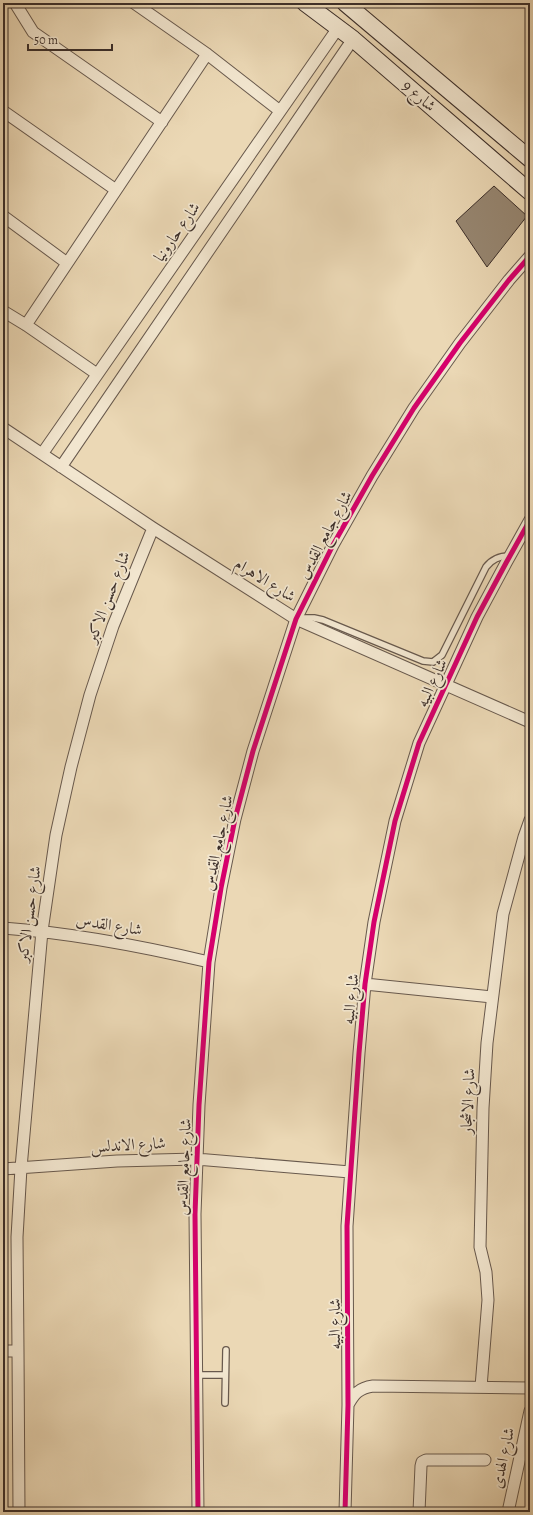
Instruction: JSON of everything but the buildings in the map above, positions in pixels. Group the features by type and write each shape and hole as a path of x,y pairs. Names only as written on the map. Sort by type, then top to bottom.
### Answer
{"main road":[{"name":"شارع 9","path":"305,3 353,39 530,192"},
{"name":"شارع 9","path":"353,5 530,159"}],"street":[{"path":"15,3 33,32 162,122"},
{"path":"134,3 207,54 280,111"},
{"name":"شارع حارونيا","path":"42,454 338,28"},
{"path":"61,468 353,39"},
{"path":"26,325 207,54"},
{"path":"3,111 116,190"},
{"path":"3,216 67,263"},
{"name":"شارع جامع القدس","path":"198,1512 195,1214 196,1158 209,962 221,888 235,819 253,751 296,619 333,545 372,476 414,408 460,343 509,280 530,256"},
{"path":"3,311 97,374"},
{"name":"شارع الاهرام","path":"3,428 153,528 296,619 530,722"},
{"name":"شارع البيه","path":"345,1512 348,1405 347,1226 365,984 374,922 395,821 419,743 477,617 530,520"},
{"name":"شارع حسن الاكبر","path":"19,1512 16,1237 42,931 56,835 71,766 90,695 113,626 153,528"},
{"name":"شارع الاشجار","path":"481,1387 488,1300 486,1272 480,1247 482,1108 487,1043 503,914 527,838 530,820"},
{"name":"شارع القدس","path":"3,928 42,931 148,948 209,962"},
{"path":"365,984 492,997"},
{"name":"شارع الاندلس","path":"3,1169 117,1161 196,1158 350,1172"},
{"path":"3,1351 18,1351"},
{"path":"348,1405 353,1395 358,1390 365,1387 530,1388"},
{"name":"شارع الهدى","path":"508,1512 530,1411"},
{"path":"419,1512 422,1462 426,1460 485,1460"}],"lane":[{"path":"296,619 305,618 323,620 423,662 433,662 442,655 486,567 494,559 509,556"},
{"path":"225,1404 226,1350"},
{"path":"197,1375 225,1375"}],"cycle path":[{"path":"198,1512 195,1214 199,1105 209,962 221,888 235,819 253,751 296,619 333,545 372,476 414,408 460,343 509,280 530,256"},
{"path":"345,1512 348,1405 347,1226 365,984 374,922 395,821 419,743 477,617 530,520"}]}
